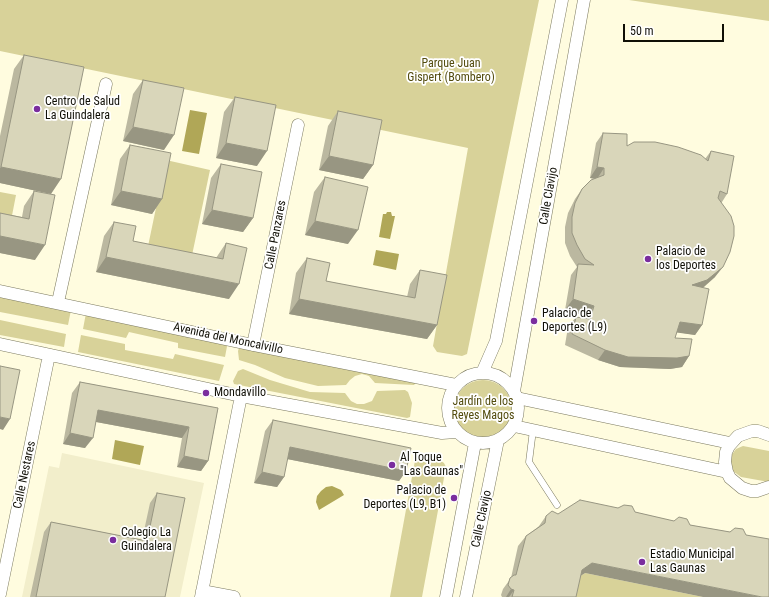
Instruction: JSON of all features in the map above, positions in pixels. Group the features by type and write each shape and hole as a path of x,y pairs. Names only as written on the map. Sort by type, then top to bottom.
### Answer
{"street":[{"name":"Calle Clavijo","path":"482,373 496,341 562,0"},
{"name":"Calle Clavijo","path":"515,395 584,0"},
{"path":"58,302 106,84"},
{"name":"Calle Panzares","path":"253,345 298,125"},
{"name":"Avenida del Moncalvillo","path":"0,291 58,302 253,345 456,385"},
{"path":"0,344 241,396 442,433 456,432"},
{"name":"Calle Nestares","path":"0,594 5,548 50,355"},
{"path":"482,373 491,374 508,384 515,395 518,407 517,417 510,432 498,440 483,444 465,439 456,432 450,421 448,408 451,392 456,385 467,376 482,373"},
{"path":"515,395 730,443"},
{"path":"234,597 201,594 241,396"},
{"path":"514,426 727,472"},
{"path":"769,435 758,431 749,432 738,436 730,443 725,456 727,472 732,480 742,488 757,491 769,487"},
{"name":"Calle Clavijo","path":"466,597 498,440"},
{"name":"Calle Clavijo","path":"446,597 475,443"}],"lane":[{"path":"533,430 529,462 557,505"}],"shaded area":[{"path":"190,110 207,113 199,154 182,151"},
{"path":"387,212 391,212 392,216 395,216 390,239 379,237 383,214 386,214"},
{"path":"376,250 399,254 396,270 373,265"},
{"path":"115,440 144,446 140,465 112,459"},
{"name":"Colegio La Guindalera","path":"62,453 204,483 180,597 22,597 49,466 59,468"},
{"path":"332,486 341,490 344,495 319,510 316,502 317,496 326,487"}],"green space":[{"name":"Parque Juan Gispert (Bombero)","path":"0,0 539,0 467,354 462,356 437,352 433,346 468,148 0,51"},
{"path":"629,0 769,0 769,21"},
{"path":"166,160 210,170 191,260 147,251"},
{"path":"0,192 16,195 9,231 0,229"},
{"path":"0,295 71,310 68,325 0,312"},
{"path":"86,313 228,341 225,357 178,348 178,343 129,332 126,338 83,329"},
{"path":"0,320 66,334 64,347 0,335"},
{"path":"81,335 125,344 125,350 173,359 175,354 224,365 219,381 78,352"},
{"path":"240,345 417,381 414,385 375,383 369,376 362,374 355,376 346,385 318,386 285,378 239,360 238,351"},
{"path":"243,369 270,380 310,392 345,393 351,401 357,404 364,404 372,401 377,391 405,390 408,392 412,403 410,417 407,418 234,384 233,381 238,371"},
{"name":"Jardín de los Reyes Magos","path":"477,380 489,380 504,388 512,403 512,415 504,430 489,438 477,438 462,430 454,415 454,403 462,388"},
{"path":"743,446 769,451 769,482 741,477 733,471 731,456 736,449"},
{"path":"416,455 438,459 444,463 446,467 422,597 390,597"},
{"path":"585,573 703,597 571,597 574,580"}],"building":[{"name":"Centro de Salud La Guindalera","path":"24,55 84,67 61,179 1,167"},
{"path":"143,80 184,88 174,135 133,127"},
{"path":"235,97 276,105 267,151 226,143"},
{"path":"338,111 382,120 373,165 329,156"},
{"name":"Palacio de los Deportes","path":"603,133 627,134 627,146 634,142 655,142 678,147 701,155 708,161 711,151 734,156 727,194 720,191 718,198 731,216 734,226 734,236 730,252 723,267 707,280 692,285 709,289 702,325 680,322 675,338 692,339 689,356 677,358 628,357 605,350 572,334 576,317 590,319 594,306 573,299 578,264 594,265 585,259 577,245 572,233 572,217 575,203 582,189 591,180 604,175 604,168 597,167"},
{"path":"130,145 171,153 162,199 121,191"},
{"path":"221,164 262,172 253,218 212,210"},
{"path":"325,177 368,187 358,230 315,221"},
{"path":"34,191 55,195 45,245 0,236 0,213 29,219"},
{"path":"114,222 136,226 133,241 223,259 226,243 247,248 239,284 106,257"},
{"path":"307,258 330,263 326,281 415,298 420,270 447,275 437,325 299,299"},
{"path":"0,366 20,370 10,419 0,417"},
{"path":"80,382 218,408 208,461 184,456 189,427 98,410 93,438 70,433"},
{"path":"273,420 411,448 406,471 290,447 284,477 262,472"},
{"path":"157,493 185,498 165,597 36,597 51,522 147,541"},
{"name":"Estadio Municipal Las Gaunas","path":"580,500 618,508 624,505 632,506 635,512 674,521 679,517 687,519 690,525 730,532 735,528 743,529 746,535 769,539 769,597 762,597 592,563 582,570 576,597 512,597 514,590 508,585 510,578 516,575 526,536 545,523 546,516 552,511 558,514"}],"place":[{"name":"Centro de Salud La Guindalera","path":"37,109"},
{"name":"Palacio de los Deportes","path":"648,259"},
{"name":"Palacio de Deportes (L9)","path":"534,321"},
{"name":"Mondavillo","path":"206,393"},
{"name":"Al Toque \"Las Gaunas\"","path":"392,465"},
{"name":"Palacio de Deportes (L9, B1)","path":"454,498"},
{"name":"Colegio La Guindalera","path":"113,540"},
{"name":"Estadio Municipal Las Gaunas","path":"642,562"}]}
